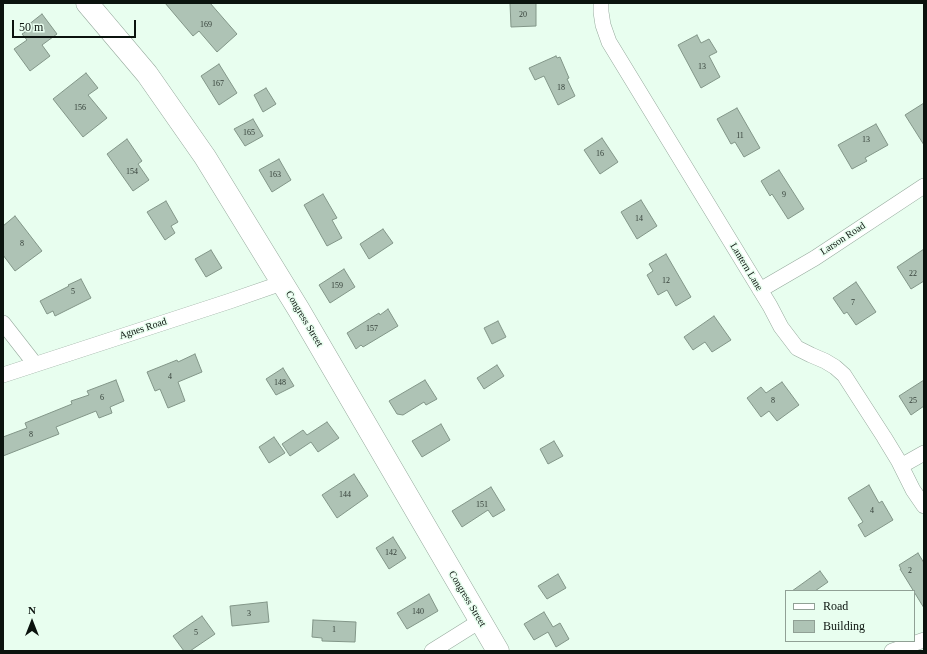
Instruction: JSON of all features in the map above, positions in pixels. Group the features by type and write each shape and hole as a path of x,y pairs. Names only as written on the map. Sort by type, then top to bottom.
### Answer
{"main road":[{"name":"Congress Street","path":"87,3 147,74 205,157 282,283 498,651"}],"street":[{"name":"Lantern Lane","path":"601,3 603,25 609,42 781,327 797,348 811,356 825,361 844,375 888,443 913,490 924,506"},
{"name":"Larson Road","path":"760,290 815,258 924,186"},
{"name":"Agnes Road","path":"3,375 282,283"},
{"path":"3,323 35,364"},
{"path":"901,466 924,454"},
{"path":"432,651 480,621"},
{"path":"892,651 924,640"}],"building":[{"path":"165,3 210,3 237,34 217,52 199,31 193,36"},
{"path":"510,3 536,3 536,26 511,27"},
{"path":"42,14 57,34 42,45 50,56 30,71 14,49 27,40 22,34 25,32 23,29"},
{"path":"697,35 701,43 709,39 717,52 709,56 720,77 701,88 678,45"},
{"path":"556,56 557,58 560,57 569,78 567,79 575,96 558,105 544,76 535,80 529,68"},
{"path":"219,64 237,93 219,105 201,76"},
{"path":"86,73 98,88 88,95 107,118 83,137 53,99"},
{"path":"266,88 276,104 263,112 254,95"},
{"path":"924,103 924,145 905,115"},
{"path":"737,108 760,148 744,157 735,142 731,144 717,119"},
{"path":"253,119 263,136 245,146 234,129"},
{"path":"876,124 888,145 865,158 867,161 852,169 838,145"},
{"path":"602,138 618,162 600,174 584,150"},
{"path":"127,139 142,161 138,164 149,180 133,191 107,154"},
{"path":"279,159 291,180 272,192 259,170"},
{"path":"779,170 804,209 788,219 772,194 770,196 761,181"},
{"path":"323,194 337,218 332,220 342,238 327,246 304,205"},
{"path":"641,200 657,226 637,239 621,212"},
{"path":"166,201 178,222 171,226 175,233 165,240 147,212"},
{"path":"15,216 42,251 15,271 3,255 3,226"},
{"path":"383,229 393,243 369,259 360,244"},
{"path":"924,249 924,281 911,289 897,267"},
{"path":"211,250 222,268 206,277 195,259"},
{"path":"666,254 691,297 676,306 667,290 658,295 647,275 653,271 649,264"},
{"path":"344,269 355,287 330,303 319,285"},
{"path":"81,279 91,298 55,316 53,311 47,314 40,301"},
{"path":"856,282 876,312 856,325 847,312 844,314 833,298"},
{"path":"388,309 398,326 363,347 361,345 356,349 347,333"},
{"path":"714,316 731,340 712,352 705,342 693,350 684,337"},
{"path":"498,321 506,337 492,344 484,328"},
{"path":"195,354 202,372 178,382 185,401 168,408 160,389 155,391 147,372 177,360 178,362"},
{"path":"497,365 504,376 484,389 477,378"},
{"path":"283,368 294,386 276,395 266,379"},
{"path":"116,380 124,401 110,407 112,413 99,418 96,411 56,427 59,434 3,456 3,437 27,428 25,423 72,404 71,401 89,395 87,391"},
{"path":"425,380 437,399 426,405 424,402 403,415 397,414 389,401"},
{"path":"924,380 924,406 911,415 899,396"},
{"path":"782,382 799,405 777,421 769,411 761,417 747,398 761,387 766,393"},
{"path":"327,422 339,438 318,452 311,442 290,456 282,444 303,430 307,435"},
{"path":"441,424 450,440 422,457 412,441"},
{"path":"274,437 285,453 269,463 259,447"},
{"path":"554,441 563,456 548,464 540,449"},
{"path":"354,474 368,496 337,518 322,495"},
{"path":"869,485 879,503 882,501 893,520 865,537 858,525 863,522 848,498"},
{"path":"491,487 505,510 493,517 488,510 462,527 452,511"},
{"path":"393,537 406,558 389,569 376,548"},
{"path":"918,553 924,563 924,608 915,593 915,590 913,590 899,565"},
{"path":"820,571 828,582 816,590 793,590"},
{"path":"558,574 566,588 547,599 538,586"},
{"path":"429,594 438,611 407,629 397,613"},
{"path":"267,602 269,622 232,626 230,606"},
{"path":"544,612 553,627 560,623 569,639 556,647 548,632 534,640 524,624"},
{"path":"202,616 215,634 190,651 184,651 173,636"},
{"path":"313,620 356,622 355,642 322,641 322,638 312,637"}]}
